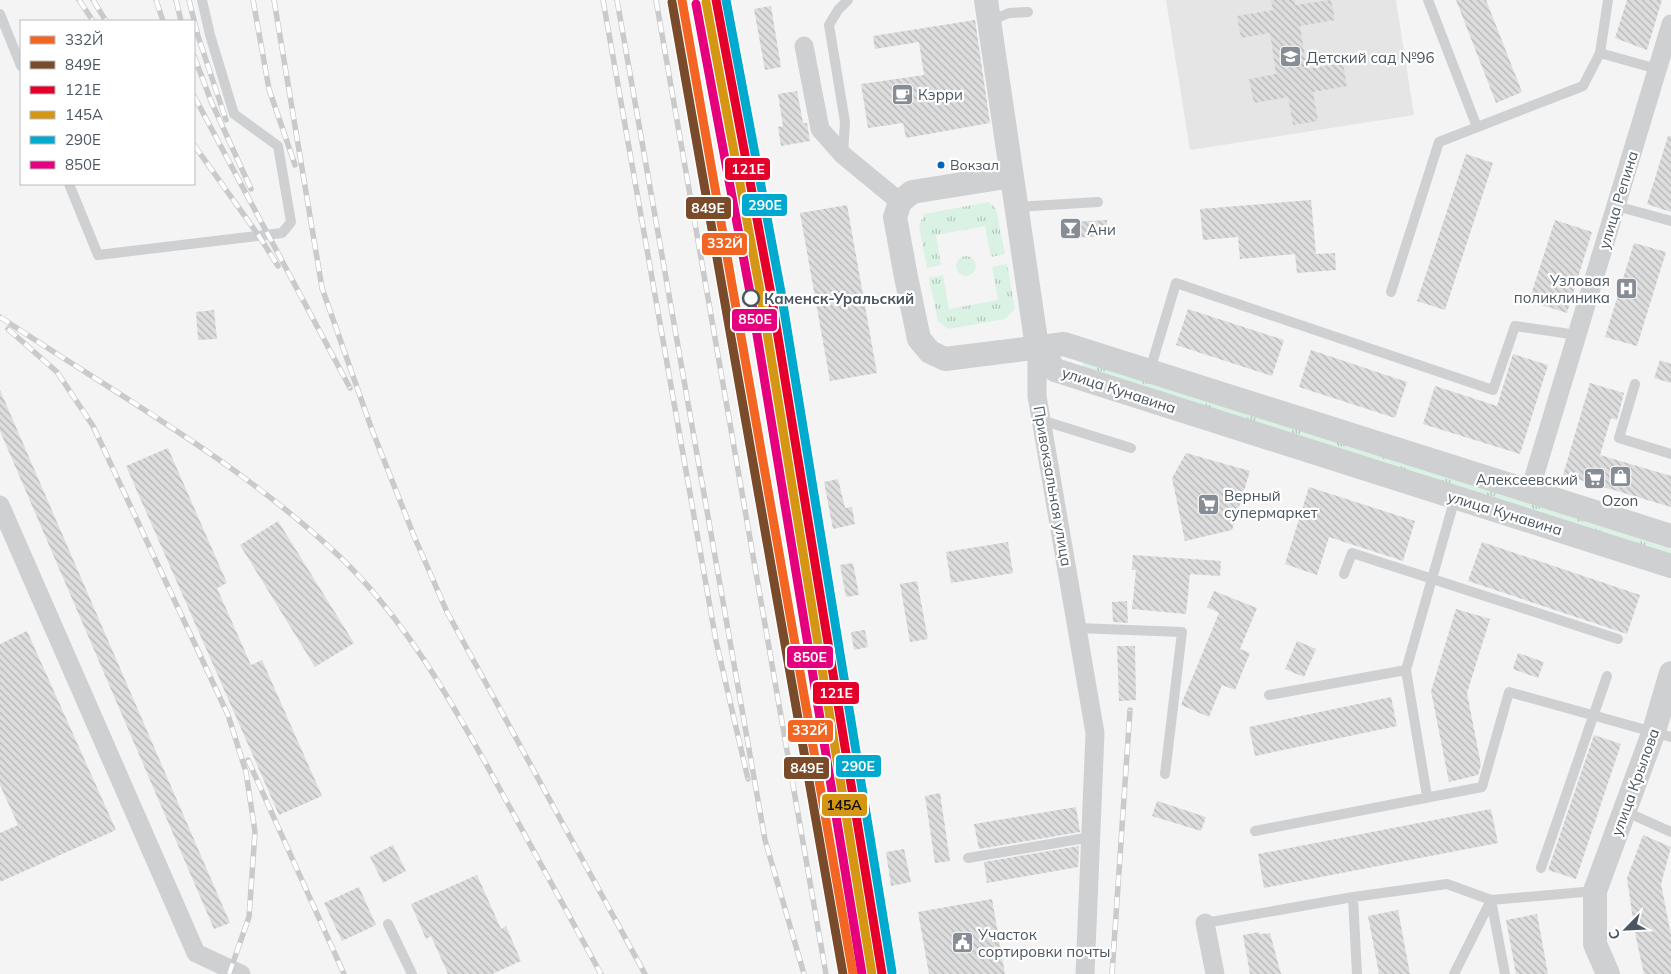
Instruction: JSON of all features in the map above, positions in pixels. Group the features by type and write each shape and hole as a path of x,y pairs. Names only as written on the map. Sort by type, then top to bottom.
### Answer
{"street":[{"name":"Привокзальная улица","path":"988,11 1037,347 1037,396 1095,733 1085,974"},
{"name":"улица Репина","path":"1530,490 1671,24"},
{"path":"804,46 820,128 843,155 900,202"},
{"path":"1012,176 912,192 900,202 895,216 919,339 930,352 945,359 1037,347"},
{"name":"улица Кунавина","path":"1037,347 1064,344 1671,536"},
{"name":"улица Кунавина","path":"1037,347 1055,370 1671,566"},
{"path":"0,505 196,953 241,974"},
{"name":"улица Крылова","path":"1608,974 1595,944 1595,891 1624,811 1662,734 1671,673"},
{"path":"1205,923 1215,974"}],"lane":[{"path":"69,185 98,255 282,233 291,222 278,146 234,114 210,36 202,0"},
{"path":"843,155 844,122 830,25 838,10 848,0"},
{"path":"1428,0 1477,127"},
{"path":"1391,292 1439,142 1583,86 1600,53 1608,0"},
{"path":"988,11 1028,12"},
{"path":"0,14 20,64"},
{"path":"1600,53 1657,69"},
{"path":"1016,207 1098,202"},
{"path":"1616,206 1671,221"},
{"path":"1150,370 1176,283 1493,390 1515,326 1577,336"},
{"path":"1635,384 1619,438 1671,454"},
{"path":"1041,420 1131,448"},
{"path":"1427,796 1406,670 1455,498"},
{"path":"1344,574 1352,553 1618,639"},
{"path":"1077,628 1182,632 1165,774"},
{"path":"1269,695 1406,670"},
{"path":"1542,868 1608,676"},
{"path":"1255,830 1482,787 1509,692 1662,734"},
{"path":"1624,811 1671,832"},
{"path":"968,858 1091,837"},
{"path":"1205,923 1353,897 1447,884 1491,900 1595,891"},
{"path":"1353,897 1357,974"},
{"path":"1454,974 1491,900"},
{"path":"1491,900 1505,974"},
{"path":"388,924 412,974"}],"shaded area":[{"name":"Детский сад №96","path":"1166,0 1396,0 1414,115 1190,150"}],"green space":[{"path":"989,202 996,209 1005,254 991,257 985,226 936,235 941,265 927,268 919,226 924,214"},
{"path":"966,256 973,259 976,266 973,273 966,276 959,273 956,266 959,259"},
{"path":"1007,264 1015,309 1005,319 948,329 938,321 929,278 943,275 949,309 998,300 992,267"},
{"path":"1084,360 1671,549 1671,557 1082,368"}],"building":[{"path":"1271,0 1295,0 1295,5 1331,0 1335,20 1300,26 1307,69 1343,63 1347,86 1313,92 1318,121 1293,125 1288,97 1254,103 1249,79 1276,74 1270,33 1241,38 1237,16 1273,10"},
{"path":"1456,0 1486,0 1522,92 1496,103"},
{"path":"1627,0 1662,0 1647,50 1615,38"},
{"path":"771,6 781,67 765,70 754,9"},
{"path":"975,20 990,123 906,138 903,123 868,128 861,84 924,75 919,42 875,49 873,36"},
{"path":"797,91 803,123 807,123 810,141 781,146 778,127 783,126 778,94"},
{"path":"1668,136 1671,136 1671,212 1647,204"},
{"path":"1466,154 1493,163 1445,310 1417,301"},
{"path":"1311,200 1316,254 1335,253 1336,270 1297,273 1295,254 1240,259 1238,237 1203,240 1200,209"},
{"name":"Каменск-Уральский","path":"847,205 877,373 830,381 800,213"},
{"path":"1107,220 1107,236 1071,238 1070,222"},
{"path":"1555,220 1592,232 1567,313 1529,301"},
{"path":"1634,243 1666,252 1637,346 1605,337"},
{"path":"1188,309 1284,340 1272,376 1176,345"},
{"path":"214,310 217,339 198,340 196,312"},
{"path":"1311,350 1407,382 1395,418 1299,387"},
{"path":"1513,354 1548,365 1520,454 1423,424 1435,386 1497,406"},
{"path":"1660,360 1671,364 1671,383 1654,378"},
{"path":"1590,383 1624,393 1617,420 1611,418 1600,455 1671,476 1671,507 1563,475"},
{"path":"0,390 230,923 214,929 0,431"},
{"path":"168,448 227,583 217,588 251,665 262,660 322,796 279,815 126,466"},
{"name":"Верный супермаркет","path":"1186,453 1250,471 1232,530 1185,541 1172,478"},
{"path":"838,479 845,508 852,507 855,524 833,529 824,482"},
{"path":"1309,487 1415,521 1403,561 1329,537 1317,575 1285,564"},
{"path":"278,521 354,643 315,667 240,545"},
{"path":"1008,542 1013,573 951,583 946,552"},
{"path":"1482,542 1640,595 1627,634 1468,581"},
{"path":"1133,555 1221,561 1220,576 1190,574 1186,614 1132,609 1136,570 1132,570"},
{"path":"853,563 859,595 846,597 840,565"},
{"path":"917,581 928,639 910,642 900,584"},
{"path":"1214,591 1257,608 1240,649 1250,653 1235,690 1222,685 1209,717 1181,705 1219,613 1207,607"},
{"path":"1127,601 1128,623 1113,622 1112,602"},
{"path":"1456,609 1490,619 1467,693 1481,765 1478,775 1449,782 1431,691"},
{"path":"865,630 868,647 854,650 851,632"},
{"path":"27,631 116,830 0,882 0,833 18,825 0,785 0,644"},
{"path":"1297,641 1316,649 1304,677 1285,669"},
{"path":"1117,646 1135,646 1136,700 1119,701"},
{"path":"1518,653 1544,662 1538,678 1513,669"},
{"path":"1391,697 1397,726 1255,756 1249,727"},
{"path":"1594,735 1621,744 1576,879 1548,870"},
{"path":"940,793 950,861 935,863 925,796"},
{"path":"1157,801 1206,817 1201,831 1152,816"},
{"path":"1076,807 1080,832 979,849 974,824"},
{"path":"1491,809 1498,843 1264,888 1258,854"},
{"path":"1643,835 1671,847 1661,884 1671,935 1671,974 1644,974 1635,933 1627,878"},
{"path":"393,845 406,871 383,883 370,857"},
{"path":"1079,846 1078,867 987,883 984,862"},
{"path":"904,849 911,882 891,886 886,852"},
{"path":"477,875 501,929 506,926 521,961 492,974 448,974 431,936 426,939 411,904"},
{"path":"359,887 376,925 342,941 324,903"},
{"name":"Участок сортировки почты","path":"992,899 1005,974 929,974 918,912"},
{"path":"1398,910 1410,974 1379,974 1368,916"},
{"path":"1537,914 1548,974 1516,974 1506,920"},
{"path":"1259,932 1260,934 1270,933 1281,974 1250,974 1243,935"}],"railway":[{"path":"79,0 92,20"},
{"path":"93,0 105,20"},
{"path":"156,0 163,20"},
{"path":"176,0 181,20"},
{"path":"189,0 194,20"},
{"path":"253,0 269,89 295,165"},
{"path":"274,0 322,288 372,430 414,536 447,612 645,974"},
{"path":"603,0 716,641 748,779"},
{"path":"617,0 765,840 804,974"},
{"path":"656,0 826,974"},
{"path":"195,24 226,120"},
{"path":"195,59 211,101 251,189"},
{"path":"195,98 350,388"},
{"path":"195,146 278,266"},
{"path":"0,317 175,430 261,490 302,523 340,557 365,583 410,639 449,700 601,974"},
{"path":"8,329 57,372 93,426 228,715 246,772 255,832 249,917 229,974"},
{"path":"1112,974 1130,710"},
{"path":"248,760 344,974"}],"transit line":[{"name":"332Й","path":"682,0 853,974"},
{"name":"121Е","path":"716,0 771,294 882,974"},
{"name":"290Е","path":"726,0 781,292 892,972"},
{"name":"849Е","path":"672,2 843,974"},
{"name":"145А","path":"706,2 761,296 872,974"},
{"name":"850Е","path":"696,4 751,298 862,974"}],"place":[{"name":"Детский сад №96","path":"1290,57"},
{"name":"Кэрри","path":"902,94"},
{"name":"Вокзал","path":"941,165"},
{"name":"Ани","path":"1071,229"},
{"name":"Узловая поликлиника","path":"1626,289"},
{"name":"Каменск-Уральский","path":"751,298"},
{"name":"Ozon","path":"1620,477"},
{"name":"Алексеевский","path":"1594,479"},
{"name":"Верный супермаркет","path":"1208,504"},
{"name":"Участок сортировки почты","path":"962,943"}]}
